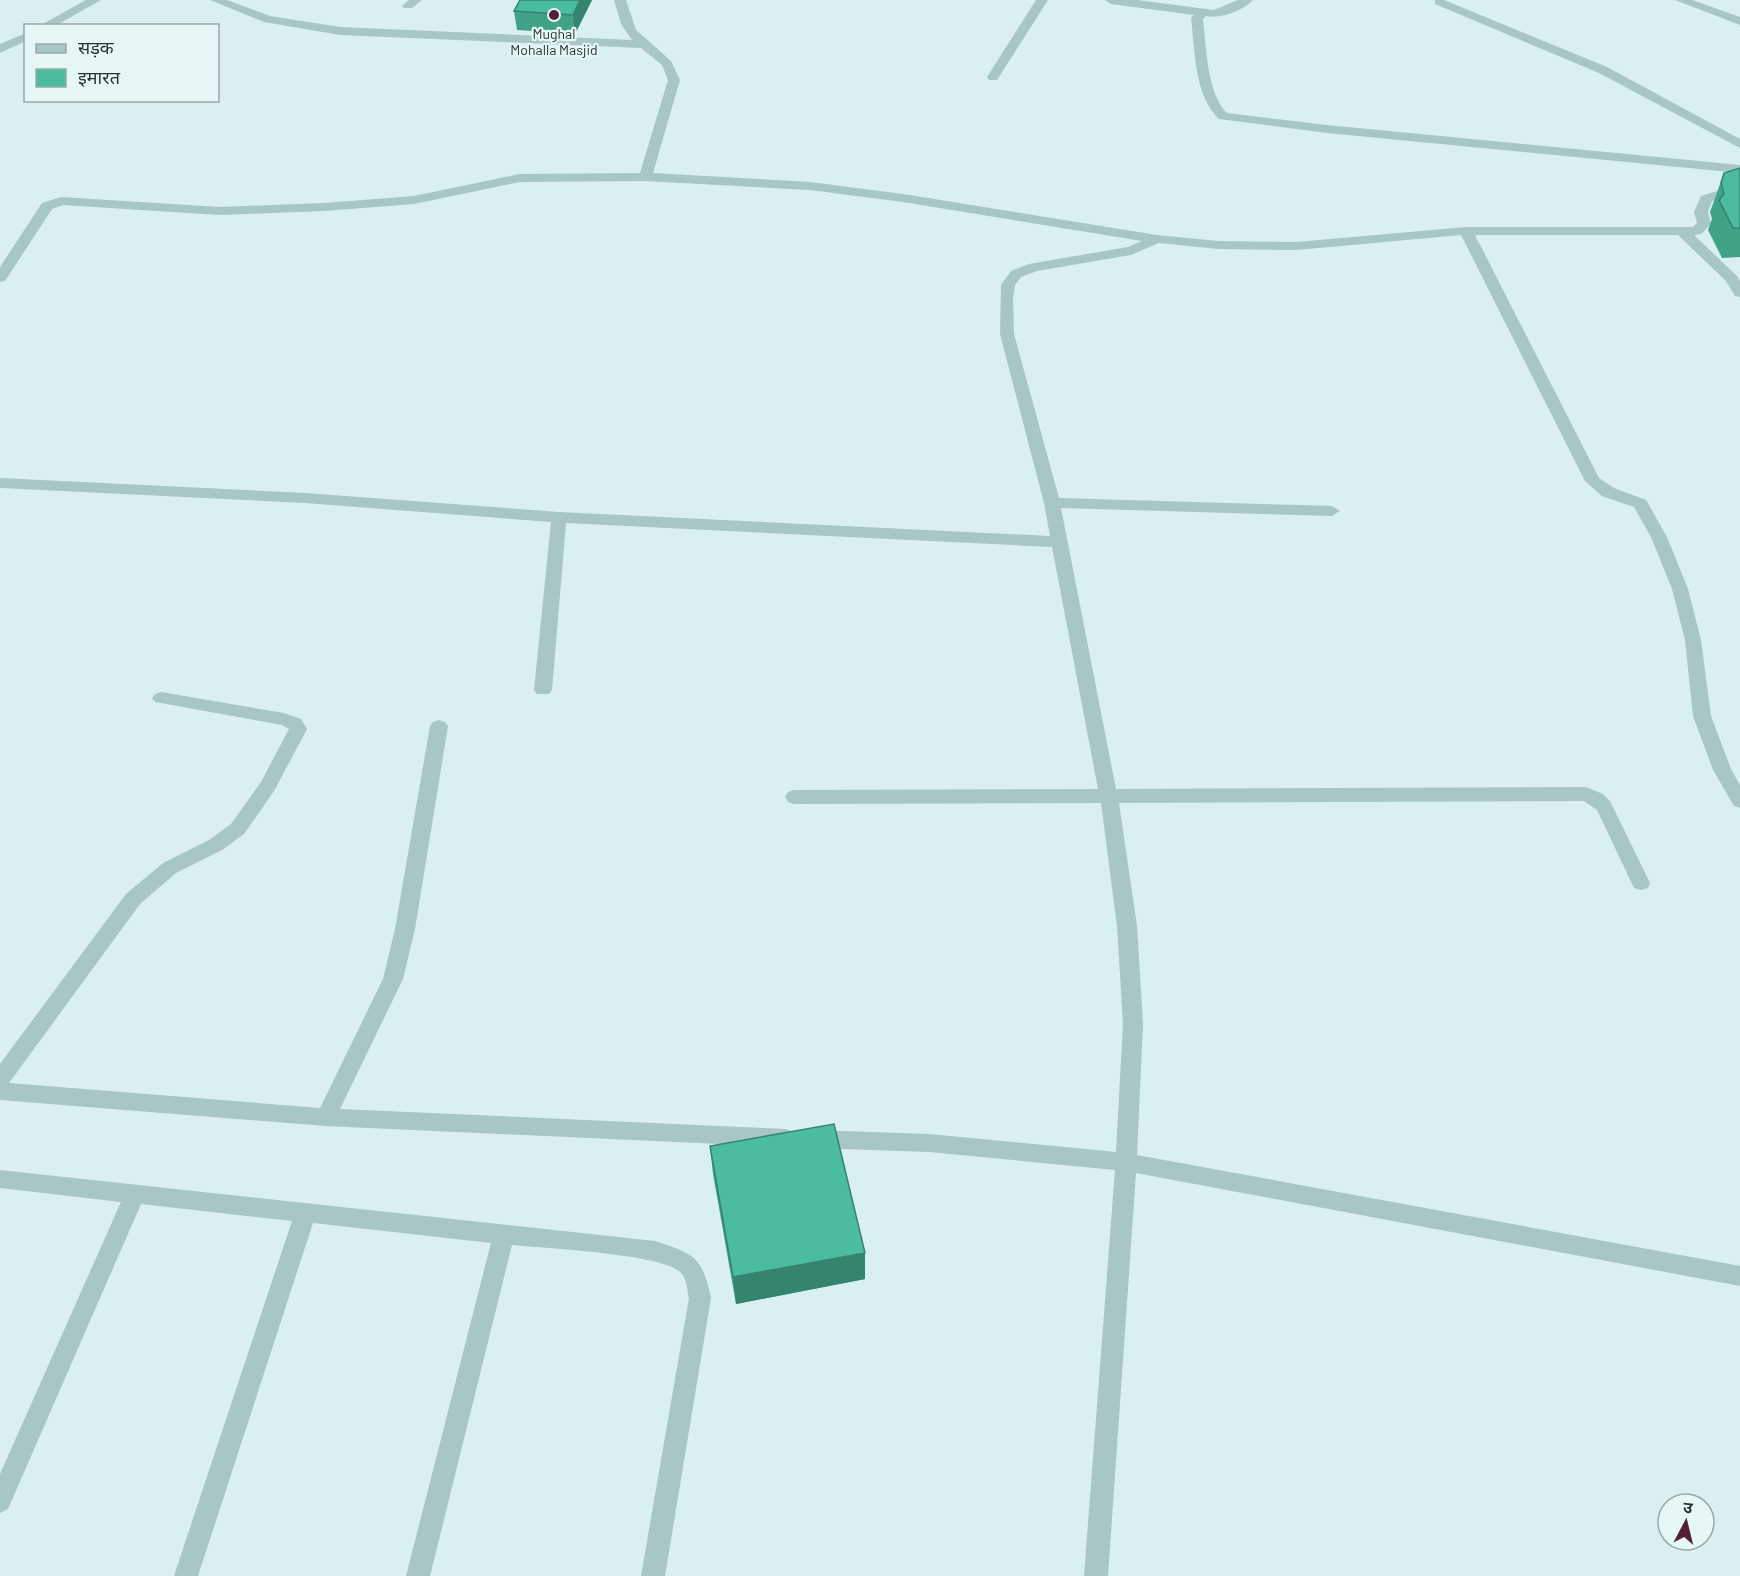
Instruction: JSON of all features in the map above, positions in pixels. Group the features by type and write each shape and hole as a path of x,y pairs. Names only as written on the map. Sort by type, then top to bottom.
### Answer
{"street":[{"path":"49,24 95,0"},
{"path":"216,0 268,19 340,31 643,44"},
{"path":"620,0 632,33 643,44 661,55 672,70 674,80 645,177"},
{"path":"993,76 1042,0"},
{"path":"1111,0 1202,14 1222,13 1246,0"},
{"path":"1681,0 1740,21"},
{"path":"1439,1 1603,70 1740,144"},
{"path":"1202,14 1197,18 1211,99 1218,113 1223,116 1327,129 1740,169"},
{"path":"0,49 24,37"},
{"path":"0,278 46,206 61,201 220,211 324,207 414,200 520,178 645,177 821,188 903,198 1157,239 1218,245 1297,246 1466,231 1696,231 1704,224 1702,205 1706,199 1740,188"},
{"path":"1466,231 1593,481 1608,492 1640,504 1659,537 1680,589 1693,640 1701,716 1722,770 1740,801"},
{"path":"1683,232 1732,279 1740,292"},
{"path":"1096,1576 1126,1162 1133,1024 1126,926 1109,797 1052,502 1007,334 1006,299 1008,285 1016,274 1034,267 1131,251 1157,239"},
{"path":"0,483 294,497 559,517 1060,542"},
{"path":"1052,502 1332,511"},
{"path":"543,690 559,517"},
{"path":"0,1080 133,899 155,878 177,863 208,850 231,836 250,812 298,729 295,723 284,719 161,698"},
{"path":"326,1117 393,979 405,930 439,726"},
{"path":"794,797 1586,794 1597,799 1604,806 1641,884"},
{"path":"0,1091 326,1117 929,1143 1126,1162 1740,1275"},
{"path":"0,1179 655,1251 683,1260 695,1272 700,1298 653,1576"},
{"path":"0,1501 135,1194"},
{"path":"186,1576 305,1213"},
{"path":"418,1576 504,1234"}],"building":[{"path":"520,0 580,0 573,15 514,11"},
{"path":"1740,168 1740,228 1733,228 1719,200 1724,194 1721,183 1724,173"},
{"path":"834,1124 865,1253 733,1277 710,1146"}],"place":[{"name":"Mughal Mohalla Masjid","path":"554,15"}]}
